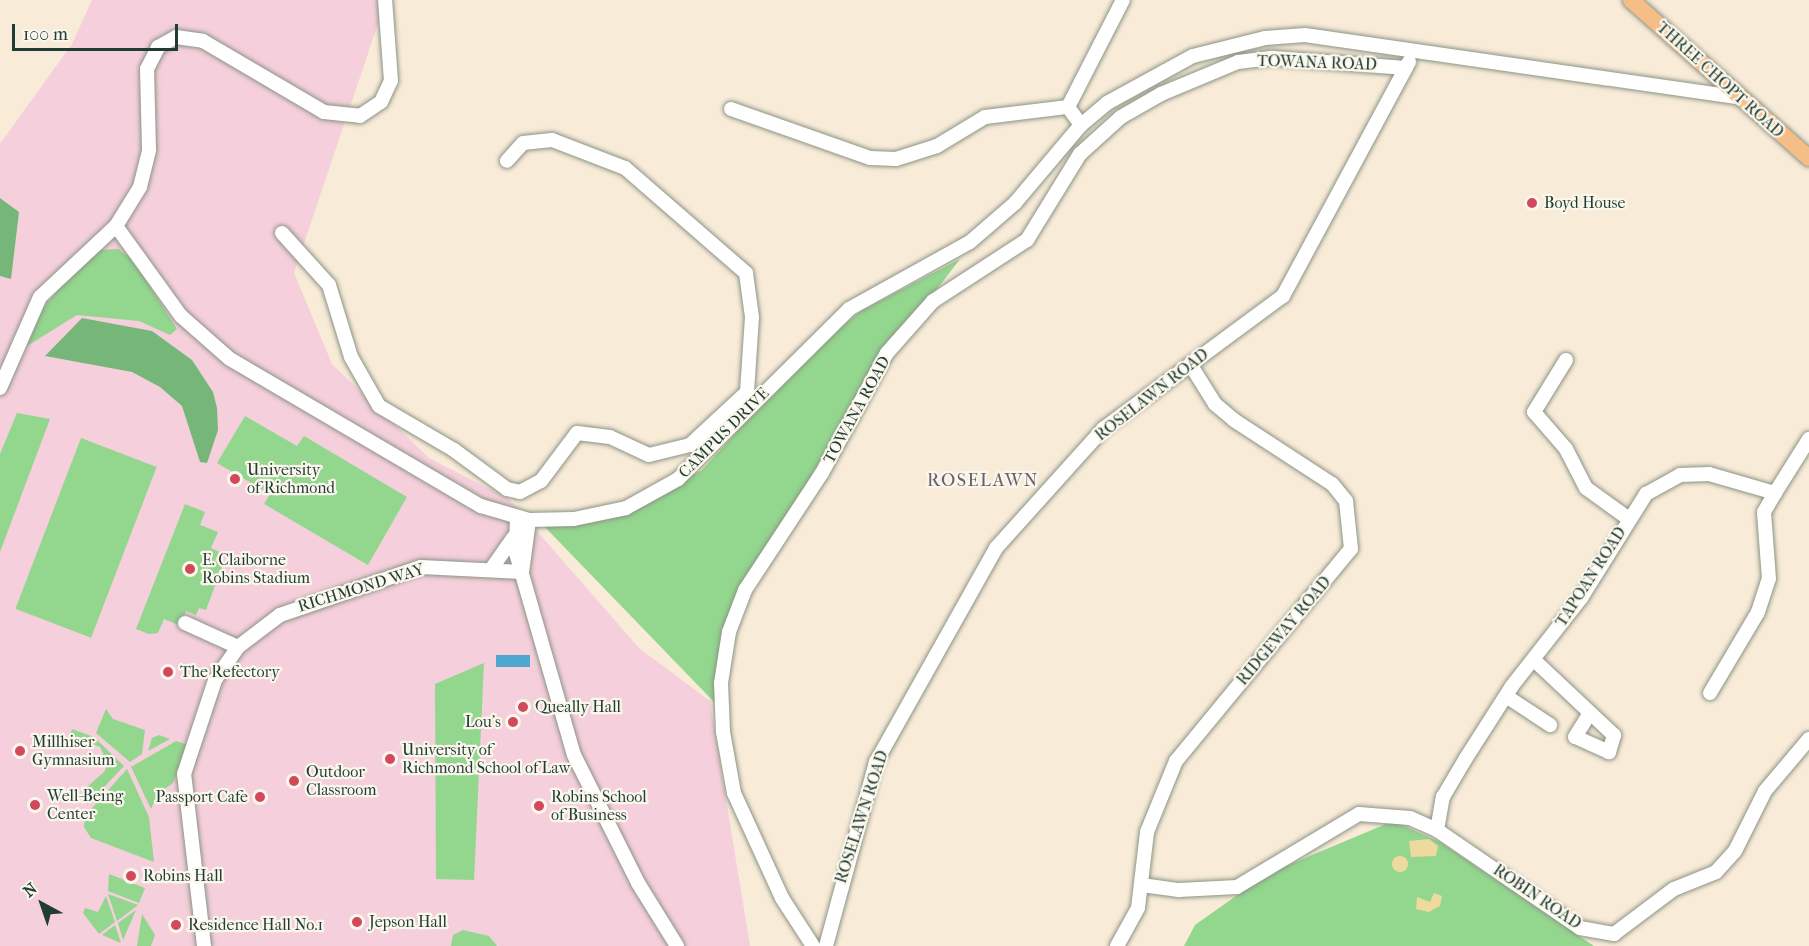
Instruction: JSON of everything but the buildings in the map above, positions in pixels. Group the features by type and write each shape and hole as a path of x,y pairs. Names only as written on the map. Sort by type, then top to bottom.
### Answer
{"main road":[{"name":"THREE CHOPT ROAD","path":"1634,1 1737,97 1809,158"}],"street":[{"path":"0,388 27,318 53,281 116,226 145,173 147,69 162,43 181,37 203,41 315,108 360,116 381,102 391,81 385,0"},
{"path":"1068,107 1123,0"},
{"name":"TOWANA ROAD","path":"1065,142 1081,125 1140,81 1227,45 1305,35 1414,53 1737,97"},
{"name":"ROSELAWN ROAD","path":"826,946 876,762 996,548 1103,429 1283,296 1414,53"},
{"name":"TOWANA ROAD","path":"813,946 782,898 728,775 720,704 736,609 822,473 886,353 933,301 1027,240 1080,154 1121,117 1161,94 1238,62 1273,58 1406,68"},
{"path":"731,109 870,158 896,159 937,146 985,117 1068,107"},
{"path":"1068,107 1081,125"},
{"path":"507,161 523,143 552,140 625,168 729,253 746,273 752,298 748,410"},
{"path":"1065,142 1080,154"},
{"name":"CAMPUS DRIVE","path":"116,226 181,316 222,353 448,491 523,518 589,517 642,501 678,479 849,309 987,229 1065,142"},
{"path":"282,233 329,285 351,357 379,406 454,450 507,489 520,492 541,481 577,433 610,437 649,455 680,450 747,392"},
{"path":"1566,360 1534,412 1566,449 1586,488 1629,519"},
{"name":"RIDGEWAY ROAD","path":"1117,946 1138,908 1147,832 1176,762 1351,549 1346,501 1332,484 1234,420 1215,404 1190,364"},
{"path":"1710,693 1758,612 1769,579 1764,512 1809,439"},
{"name":"TAPOAN ROAD","path":"1437,830 1443,797 1506,696 1591,584 1646,494 1680,475 1709,474 1775,493"},
{"path":"492,568 505,556 523,518"},
{"path":"522,573 523,518"},
{"path":"515,532 522,573 577,763 676,946"},
{"name":"RICHMOND WAY","path":"204,946 184,774 215,680 238,647 263,624 327,595 429,566 492,568 522,573"},
{"path":"185,623 238,647"},
{"path":"1534,660 1590,713"},
{"path":"1506,696 1550,725"},
{"name":"ROBIN ROAD","path":"1142,885 1179,890 1237,887 1359,814 1410,818 1437,830 1580,928 1614,934 1674,889 1716,872 1735,851 1765,791 1809,739"}],"shaded area":[{"name":"University of Richmond","path":"92,0 386,0 294,273 332,364 429,458 509,499 639,648 710,701 750,946 0,946 0,144 72,44"}],"green space":[{"path":"0,198 19,212 11,279 0,276"},
{"path":"118,249 133,260 177,329 170,335 139,321 77,315 27,346 43,308 67,280 101,250"},
{"path":"960,259 864,385 731,613 716,704 541,523 634,508 702,470 808,354 861,311"},
{"path":"82,318 152,331 192,360 213,392 217,408 218,430 207,463 200,462 182,406 160,387 132,372 45,356"},
{"path":"17,413 50,419 0,552 0,454"},
{"path":"245,416 297,446 304,436 407,497 368,565 264,504 270,494 217,463"},
{"path":"81,438 157,467 91,638 15,609"},
{"name":"E. Claiborne Robins Stadium","path":"185,504 205,512 200,525 218,532 211,548 219,552 215,561 223,564 206,610 199,608 196,615 186,611 181,626 164,619 158,633 149,634 136,629"},
{"path":"484,663 474,880 436,879 435,684"},
{"path":"106,709 113,719 145,730 142,754 130,762 96,733"},
{"path":"72,729 94,737 124,766 87,805 87,787 105,771 107,762 100,747 70,735"},
{"path":"159,735 170,739 148,751 152,738"},
{"path":"176,741 186,744 185,755 173,783 158,794 151,809 131,767"},
{"path":"127,769 149,817 154,862 91,838 84,827 85,816"},
{"path":"1393,821 1440,842 1594,946 1184,946 1195,925 1267,874"},
{"path":"109,874 145,888 139,903 108,891"},
{"path":"108,894 138,905 117,921"},
{"path":"106,896 115,922 99,934 83,913 85,908 98,912"},
{"path":"136,910 123,940 118,923"},
{"path":"142,914 155,935 151,946 137,946"},
{"path":"115,925 121,943 102,935"},
{"path":"463,930 489,936 497,946 451,946 453,935"}],"sand":[{"path":"1429,839 1438,846 1436,856 1411,857 1409,841"},
{"path":"1400,856 1408,864 1400,872 1392,864"},
{"path":"1434,893 1442,896 1440,906 1429,912 1416,909 1417,897 1430,902"}],"water":[{"path":"496,655 530,655 530,667 496,667"}],"place":[{"name":"Boyd House","path":"1532,203"},
{"name":"University of Richmond","path":"235,479"},
{"name":"E. Claiborne Robins Stadium","path":"190,569"},
{"name":"The Refectory","path":"168,672"},
{"name":"Queally Hall","path":"523,707"},
{"name":"Lou’s","path":"513,722"},
{"name":"Millhiser Gymnasium","path":"20,751"},
{"name":"University of Richmond School of Law","path":"390,759"},
{"name":"Outdoor Classroom","path":"294,781"},
{"name":"Passport Cafe","path":"260,797"},
{"name":"Well-Being Center","path":"35,805"},
{"name":"Robins School of Business","path":"539,806"},
{"name":"Robins Hall","path":"131,876"},
{"name":"Jepson Hall","path":"357,922"},
{"name":"Residence Hall No.1","path":"176,925"}],"district":[{"name":"ROSELAWN","path":"983,481"}]}
